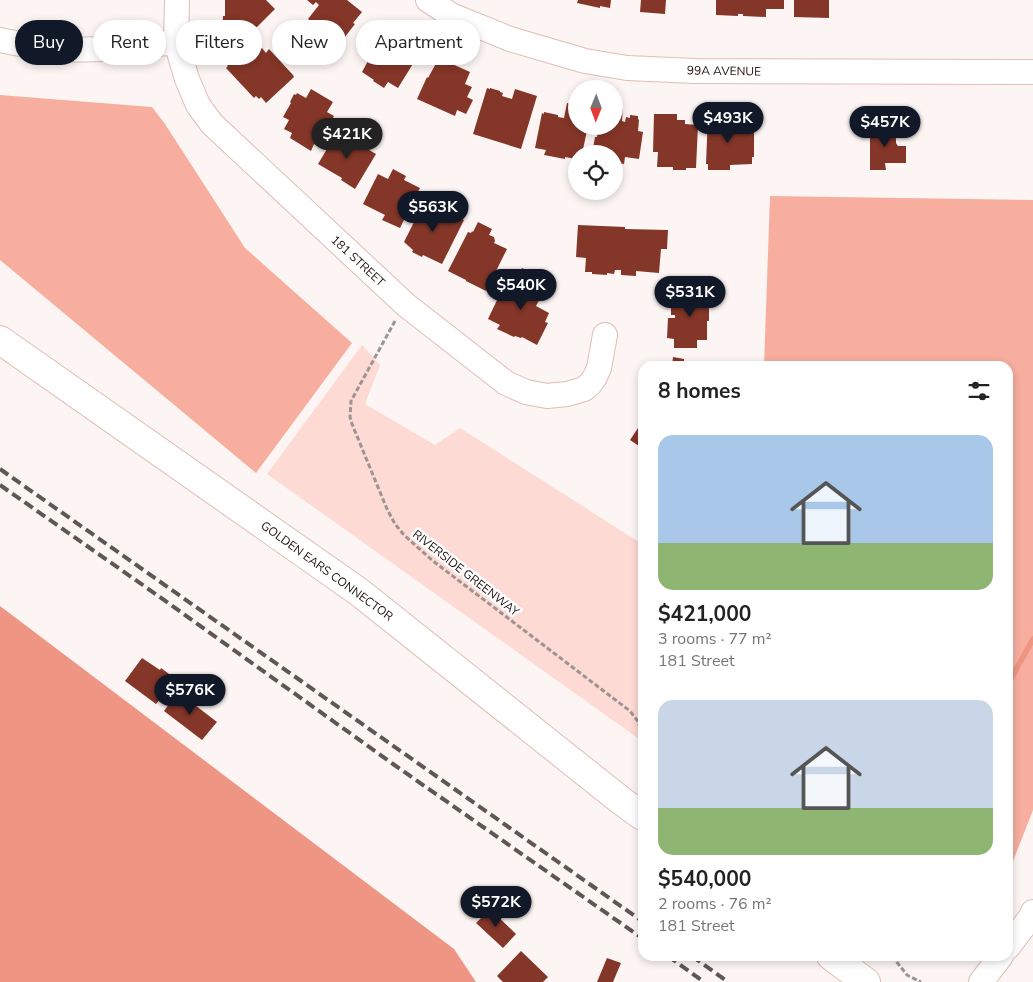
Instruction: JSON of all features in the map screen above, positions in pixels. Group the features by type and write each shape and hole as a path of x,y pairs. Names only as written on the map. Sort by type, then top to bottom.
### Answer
{"main road":[{"name":"GOLDEN EARS CONNECTOR","path":"0,340 359,592 638,813"},
{"path":"838,961 866,982"}],"street":[{"name":"181 STREET","path":"177,0 177,20"},
{"name":"99A AVENUE","path":"428,0 451,15 510,39 585,61 627,68 695,71 1033,72"},
{"path":"0,40 43,48 80,49 117,48 176,42"},
{"name":"181 STREET","path":"183,65 198,105 212,124 406,305 506,383 526,392 546,396 558,396 576,392 590,384 596,377 605,335"},
{"path":"1013,940 1033,912"},
{"path":"981,982 996,961"}],"path":[{"name":"RIVERSIDE GREENWAY","path":"406,305 396,318 351,401 350,409 352,424 395,524 404,535 433,560 630,711 638,723"},
{"path":"896,961 907,974 921,982"}],"shaded area":[{"path":"0,95 152,107 245,248 352,343 256,473 0,260"},
{"path":"770,196 1033,200 1033,810 1013,861 1013,361 764,361"},
{"path":"362,345 380,365 365,404 435,445 460,428 638,541 638,738 267,474"},
{"path":"0,606 454,949 476,982 0,982"}],"building":[{"path":"225,0 266,0 275,9 262,22 262,20 223,20 223,16 225,16"},
{"path":"307,0 347,0 362,12 346,36 346,20 308,19 319,5 316,2 313,5"},
{"path":"578,0 611,0 610,8 600,6 600,8 577,3"},
{"path":"641,0 666,0 665,14 640,12"},
{"path":"716,0 784,0 784,9 766,9 766,17 743,16 743,14 738,14 738,16 716,15"},
{"path":"794,0 829,0 829,18 794,17"},
{"path":"262,48 266,53 269,49 272,52 272,65 284,65 294,77 266,103 261,97 259,99 256,96 254,98 226,68 228,66 262,65"},
{"path":"366,65 412,65 398,88 388,82 384,88 362,72"},
{"path":"435,65 454,65 470,72 465,84 472,87 467,97 473,100 466,114 457,110 455,116 417,99"},
{"path":"487,88 500,91 503,93 502,96 512,99 515,89 537,96 521,149 473,134"},
{"path":"311,89 333,102 327,112 334,116 317,146 314,144 311,151 290,138 292,133 284,129 289,120 283,117 294,94 296,95 297,93 306,98"},
{"path":"568,103 568,135 586,135 584,145 568,145 568,158 565,157 565,159 544,155 546,150 535,148 542,113 558,115 558,117 564,118"},
{"path":"654,114 677,114 677,120 685,120 685,124 698,125 696,168 673,170 673,167 657,167 658,152 653,152"},
{"path":"730,114 730,122 739,122 739,129 754,130 754,157 752,157 752,164 730,165 730,170 708,170 708,164 706,164 708,115"},
{"path":"630,115 638,116 638,131 643,132 639,159 625,157 623,164 623,145 594,145 595,137 597,135 623,135 623,121 625,122 626,117 630,118"},
{"path":"870,127 896,127 896,143 898,146 906,146 906,163 885,163 886,170 870,170"},
{"path":"335,135 341,139 343,135 376,154 355,189 341,180 342,178 318,164 327,149 324,147 330,138 333,139"},
{"path":"393,169 406,176 404,180 420,188 400,228 382,220 385,215 363,204 378,174 388,179"},
{"path":"425,200 439,207 436,213 448,218 450,213 464,220 442,264 412,252 413,250 404,242"},
{"path":"478,222 492,229 489,235 494,237 494,243 507,249 486,291 448,271 468,232 473,232"},
{"path":"578,225 668,230 667,249 661,249 659,273 636,271 636,276 621,275 621,270 615,270 614,274 607,273 607,275 585,272 586,258 576,257"},
{"path":"522,268 532,273 526,285 543,293 536,306 549,313 545,322 548,323 537,345 522,337 514,337 497,329 500,325 488,319 499,296 503,298 513,277 517,279"},
{"path":"691,285 708,285 709,321 707,321 707,340 697,340 697,348 674,348 674,339 667,338 668,318 675,318 675,315 671,315 671,304 678,304 678,292 691,292"},
{"path":"673,357 684,359 684,361 673,361"},
{"path":"638,428 638,445 630,440"},
{"path":"142,658 173,677 167,683 171,687 156,704 125,681"},
{"path":"178,692 217,722 202,740 164,711"},
{"path":"490,909 516,934 503,948 476,923"},
{"path":"521,951 548,977 543,982 503,982 497,976"},
{"path":"607,958 621,963 613,982 597,982"}],"waterway":[{"path":"1013,675 1033,639"}],"railway":[{"path":"0,469 638,918"},
{"path":"0,485 638,935"},
{"path":"675,961 704,982"},
{"path":"699,961 728,982"}]}
